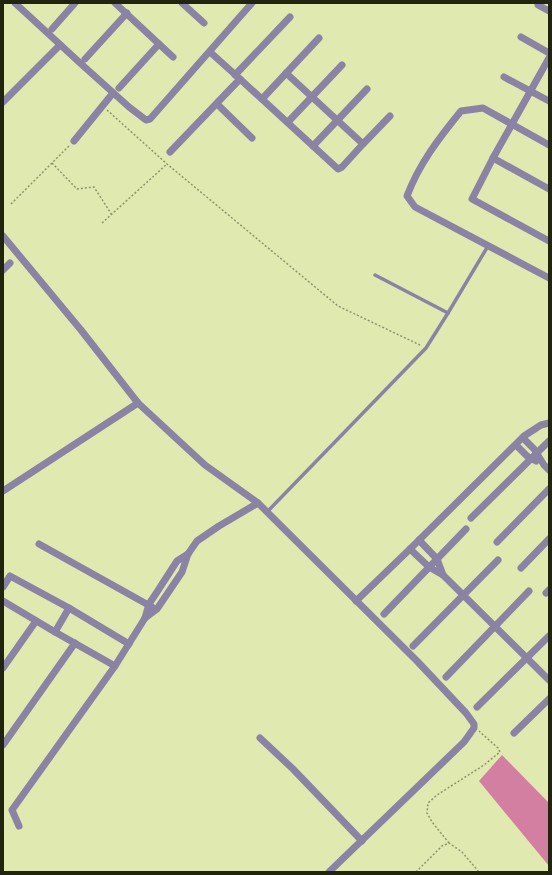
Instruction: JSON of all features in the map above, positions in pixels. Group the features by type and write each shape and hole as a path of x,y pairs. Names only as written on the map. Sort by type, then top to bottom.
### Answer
{"street":[{"path":"15,3 60,45 116,90 143,119 146,120 150,119 252,3"},
{"path":"52,28 75,3"},
{"path":"115,3 173,57"},
{"path":"182,3 204,23"},
{"path":"538,5 549,11"},
{"path":"85,59 127,13"},
{"path":"170,152 217,104 238,77 290,17"},
{"path":"521,37 549,53"},
{"path":"262,99 319,38"},
{"path":"74,141 116,90 159,44"},
{"path":"3,102 60,45"},
{"path":"210,52 338,169 342,167 390,116"},
{"path":"549,58 493,158 472,199 549,241"},
{"path":"288,122 342,65"},
{"path":"286,73 362,144"},
{"path":"504,77 549,101"},
{"path":"313,146 367,89"},
{"path":"217,104 252,138"},
{"path":"549,145 483,108 461,111 432,147 413,181 407,196 416,207 549,278"},
{"path":"493,158 549,189"},
{"path":"3,236 81,330 138,403 205,465 258,503 417,661 466,712 474,724 474,728 464,742 329,872"},
{"path":"3,270 10,263"},
{"path":"3,491 138,403"},
{"path":"356,601 523,438 541,425 549,423"},
{"path":"523,438 535,456 546,467"},
{"path":"471,518 549,441"},
{"path":"516,445 535,456"},
{"path":"497,542 549,490"},
{"path":"145,618 157,609 182,572 188,554 197,541 258,503"},
{"path":"384,614 466,529"},
{"path":"521,568 549,539"},
{"path":"419,540 437,559 443,575"},
{"path":"39,544 157,609"},
{"path":"410,549 429,567 443,575 549,680"},
{"path":"19,826 12,810 115,666 145,618 149,604 177,561 188,554"},
{"path":"413,646 498,560"},
{"path":"3,587 10,576 69,608 129,644"},
{"path":"446,677 529,591"},
{"path":"3,602 115,666"},
{"path":"55,632 69,608"},
{"path":"3,668 36,621"},
{"path":"477,707 549,636"},
{"path":"3,744 75,643"},
{"path":"514,733 549,699"},
{"path":"260,738 293,769 362,841"}],"lane":[{"path":"267,513 426,348 488,246"},
{"path":"375,275 448,313"}],"path":[{"path":"102,106 167,164 338,306 426,348"},
{"path":"10,204 74,141"},
{"path":"52,163 76,189 94,187 112,215"},
{"path":"102,224 167,164"},
{"path":"474,728 483,734 498,748 500,752 484,765 437,795 428,803 427,813 449,843 462,852 479,872"},
{"path":"416,872 442,846 449,843"}],"shaded area":[{"path":"502,755 549,803 549,866 479,781"}]}
